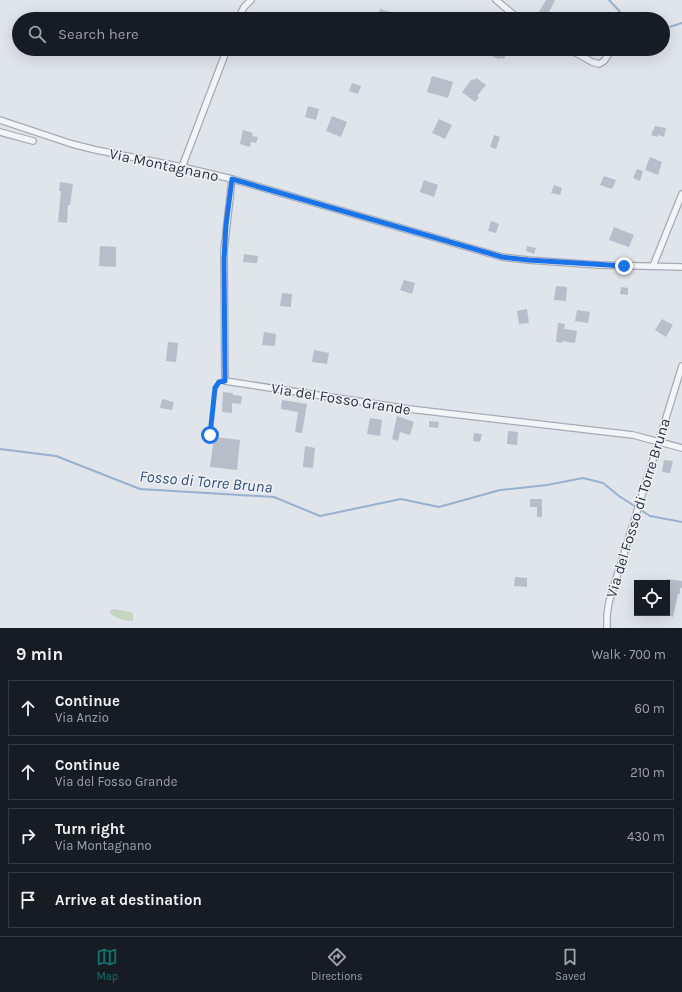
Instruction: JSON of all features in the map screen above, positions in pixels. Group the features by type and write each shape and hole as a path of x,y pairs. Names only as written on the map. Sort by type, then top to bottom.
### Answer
{"street":[{"path":"242,12 251,0"},
{"path":"496,0 510,12"},
{"path":"182,167 224,56"},
{"path":"581,56 599,64 604,61 607,56"},
{"name":"Via Montagnano","path":"0,120 81,146 232,179 502,257 535,261 682,267"},
{"path":"0,132 33,141"},
{"path":"223,381 224,259 226,225 232,179"},
{"path":"653,266 682,194"},
{"name":"Via del Fosso di Torre Bruna","path":"607,628 609,602 682,366"},
{"name":"Via del Fosso Grande","path":"223,381 409,409 630,435 682,448"}],"path":[{"path":"210,435 215,388 218,383 223,381"}],"green space":[{"path":"113,609 131,612 133,614 133,621 123,620 113,616 109,611"}],"building":[{"path":"546,0 555,0 549,12 539,12"},
{"path":"380,9 391,12 379,12"},
{"path":"493,56 505,56 504,59"},
{"path":"432,76 453,82 448,98 427,92"},
{"path":"476,78 486,85 477,96 479,97 475,102 462,92 472,79 474,80"},
{"path":"352,83 361,86 358,94 349,91"},
{"path":"308,106 319,109 316,120 305,117"},
{"path":"332,116 347,122 341,137 326,131"},
{"path":"439,119 452,125 445,139 432,133"},
{"path":"655,126 666,128 664,137 651,135"},
{"path":"243,130 253,133 252,136 258,137 256,143 251,142 250,147 240,144"},
{"path":"494,135 500,137 496,149 490,147"},
{"path":"650,157 662,162 658,175 645,170"},
{"path":"637,169 643,171 640,181 633,178"},
{"path":"604,176 616,180 612,189 600,185"},
{"path":"424,180 438,185 434,197 420,192"},
{"path":"60,182 73,184 70,205 68,205 67,223 58,222 61,191 59,191"},
{"path":"554,185 562,188 560,195 551,193"},
{"path":"491,221 499,224 496,233 488,231"},
{"path":"614,227 634,235 629,247 609,240"},
{"path":"100,246 116,247 116,267 99,266"},
{"path":"527,246 536,248 534,254 526,251"},
{"path":"244,254 258,256 257,263 243,262"},
{"path":"404,280 415,283 412,294 400,290"},
{"path":"556,286 567,287 566,301 554,300"},
{"path":"621,287 628,288 628,295 620,294"},
{"path":"282,293 292,294 291,307 280,306"},
{"path":"527,309 529,323 519,324 517,311"},
{"path":"577,310 590,312 588,323 575,321"},
{"path":"662,319 673,325 666,337 655,330"},
{"path":"558,323 565,324 564,329 577,331 575,343 562,341 562,343 556,342"},
{"path":"264,332 276,334 275,346 262,345"},
{"path":"168,342 178,343 176,362 166,361"},
{"path":"314,350 329,353 327,364 312,362"},
{"path":"223,392 242,396 241,404 232,403 232,413 222,412"},
{"path":"162,399 174,402 172,410 160,408"},
{"path":"282,400 307,404 302,433 295,432 298,412 281,409"},
{"path":"397,416 414,422 410,435 400,432 398,441 392,439"},
{"path":"370,418 382,420 380,436 367,434"},
{"path":"429,421 439,422 438,428 429,427"},
{"path":"508,431 518,432 517,445 507,444"},
{"path":"474,433 482,434 480,442 473,441"},
{"path":"214,437 240,440 237,470 210,467"},
{"path":"305,446 315,448 313,468 303,467"},
{"path":"664,460 673,461 670,473 662,472"},
{"path":"530,499 542,499 542,517 537,517 537,507 530,507"},
{"path":"515,577 527,578 527,587 514,586"},
{"path":"667,579 682,581 682,588 680,588 680,594 678,594 673,617 670,616 670,580"}],"waterway":[{"path":"609,0 620,12"},
{"path":"670,27 682,23"},
{"name":"Fosso di Torre Bruna","path":"0,449 56,456 140,489 274,497 320,516 401,499 439,507 500,490 547,485 583,478 603,483 619,496 650,516 682,522"}],"route":[{"path":"210,435 215,388 219,382 225,381 224,244 232,179 502,257 624,266"}]}
